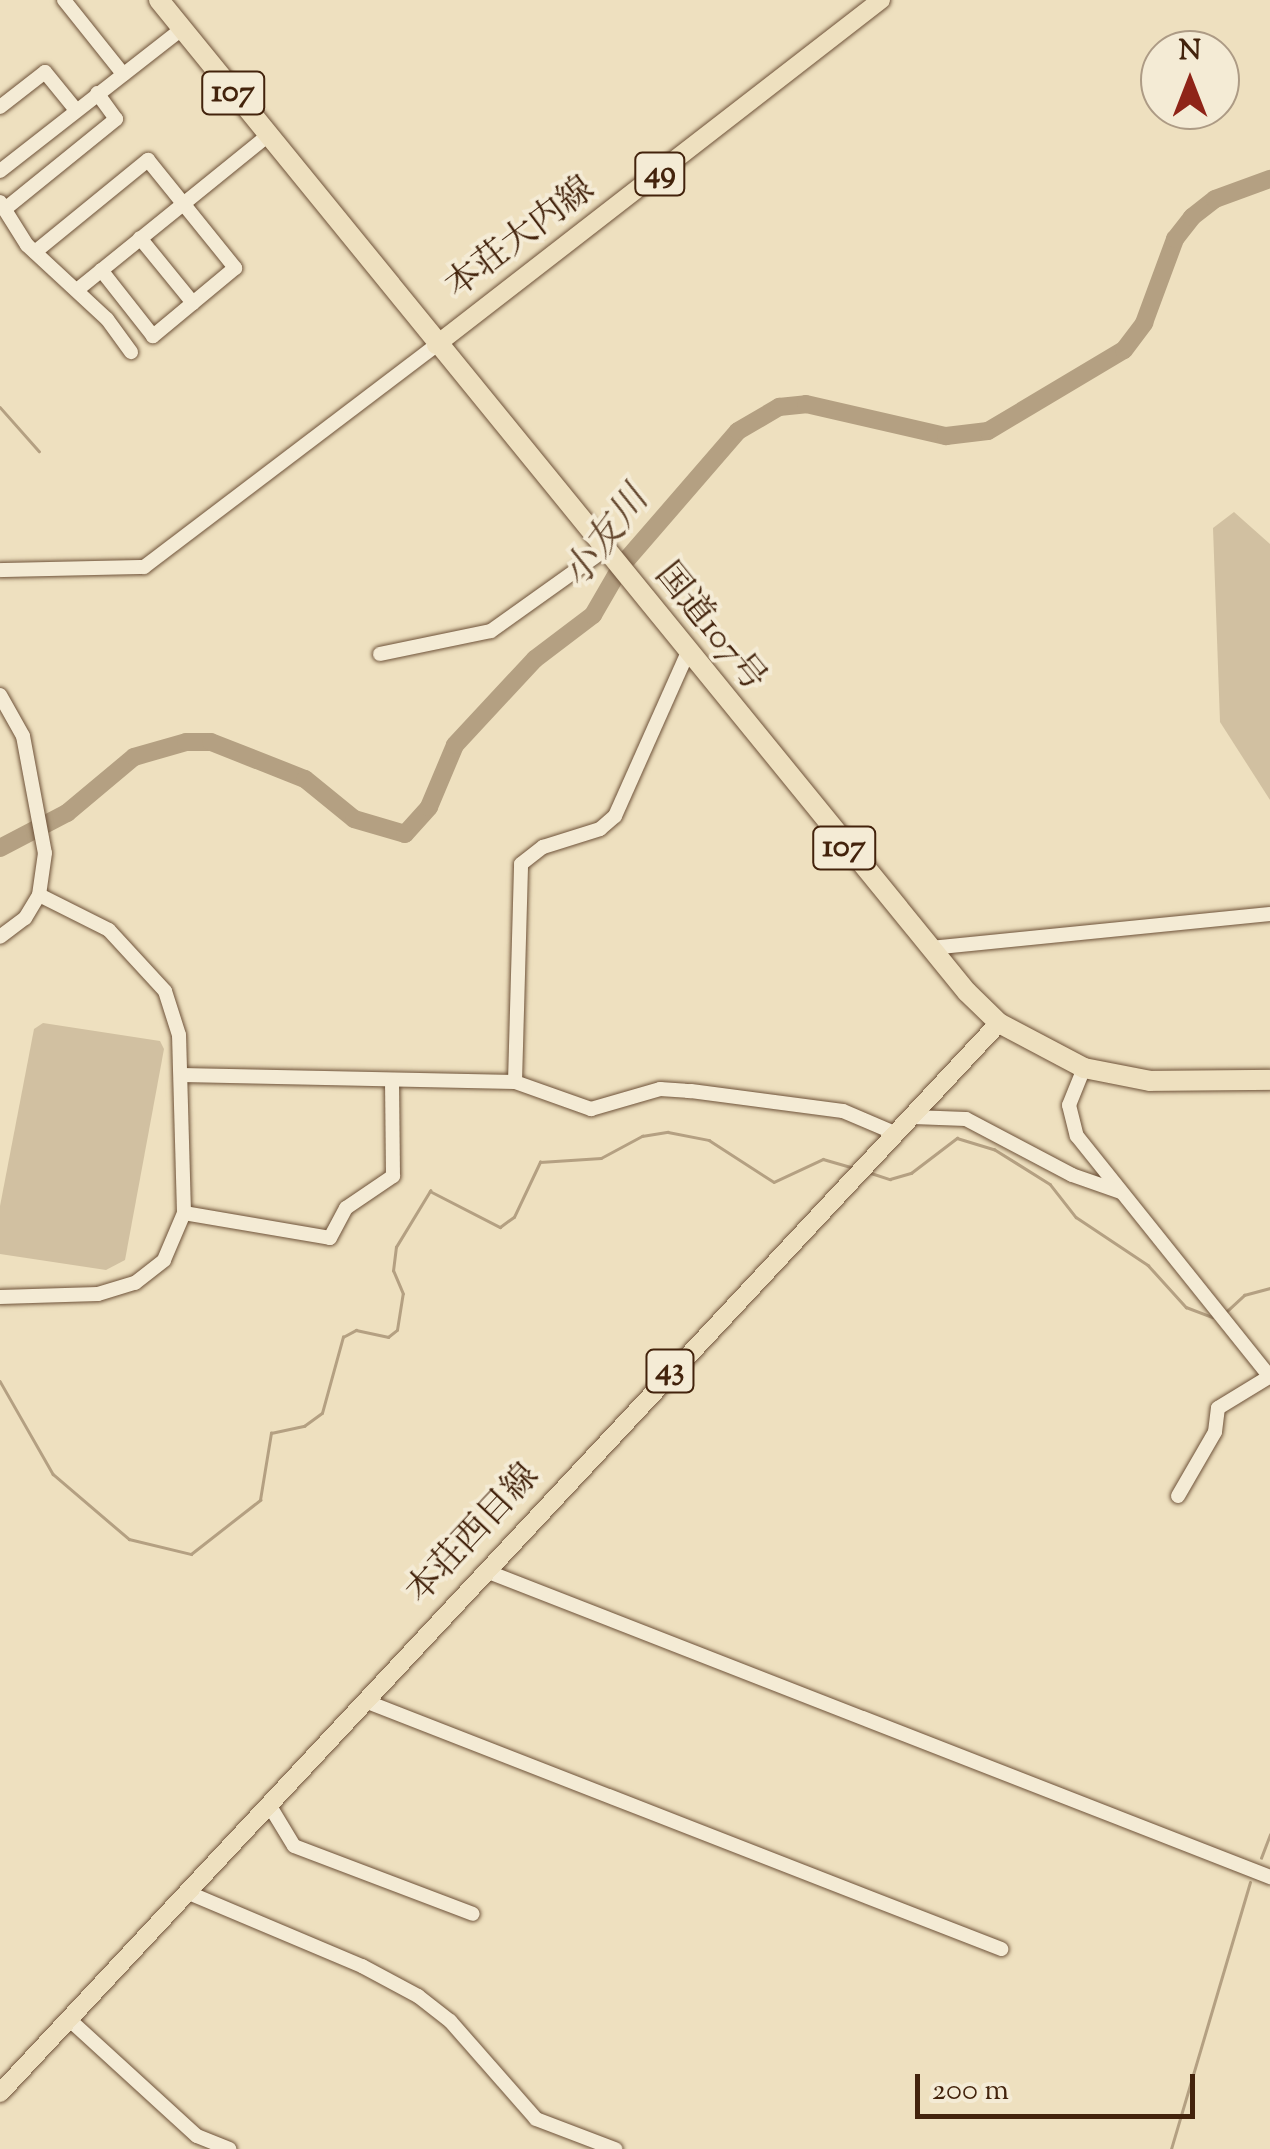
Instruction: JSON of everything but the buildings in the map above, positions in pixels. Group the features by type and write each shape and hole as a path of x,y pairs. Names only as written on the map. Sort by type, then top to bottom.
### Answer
{"highway":[{"name":"国道107号","path":"159,0 607,556 930,948 999,1023 1084,1068 1150,1081 1270,1080"}],"main road":[{"name":"本荘大内線","path":"436,344 881,0"},
{"name":"本荘西目線","path":"0,2094 272,1808 365,1700 999,1023"}],"street":[{"path":"64,0 122,74"},
{"path":"0,170 182,29"},
{"path":"0,107 45,72 76,110"},
{"path":"98,93 116,119 2,205 35,252 76,290 131,352"},
{"path":"76,290 267,136"},
{"path":"35,252 148,160 235,268 153,336 101,270"},
{"path":"140,238 194,302"},
{"path":"0,570 144,567 436,344"},
{"path":"380,654 491,631 607,556"},
{"path":"515,1082 522,864 543,847 600,829 615,816 688,652"},
{"path":"0,695 22,736 45,853 39,895 25,918 0,937"},
{"path":"0,1297 98,1294 135,1283 174,1246 184,1212 180,1035 164,990 108,930 39,895"},
{"path":"930,948 1270,914"},
{"path":"1084,1068 1068,1121 1270,1377 1218,1408 1216,1432 1178,1496"},
{"path":"182,1075 515,1082 592,1109 660,1088 807,1104 898,1134"},
{"path":"184,1212 330,1238 346,1208 393,1176 392,1082"},
{"path":"913,1117 966,1119 1072,1175 1122,1192"},
{"path":"486,1571 1270,1877"},
{"path":"365,1700 1000,1949"},
{"path":"272,1808 294,1846 473,1914"},
{"path":"189,1893 362,1966 418,1996 450,2021 536,2120 614,2149"},
{"path":"72,2022 198,2136 230,2149"}],"shaded area":[{"path":"1234,512 1270,544 1270,800 1220,722 1213,528"},
{"path":"43,1023 160,1041 164,1049 125,1260 106,1270 0,1254 0,1206 34,1029"}],"waterway":[{"name":"小友川","path":"0,848 67,813 134,757 186,742 211,742 305,779 354,819 405,834 429,807 455,745 535,659 593,615 622,565 738,431 779,407 806,404 946,436 988,431 1124,350 1144,323 1175,239 1192,217 1215,199 1270,179"},
{"path":"0,407 39,451"},
{"path":"0,1381 53,1474 129,1539 191,1554 260,1500 271,1433 304,1426 322,1413 343,1337 356,1330 388,1337 397,1330 403,1294 393,1271 396,1247 430,1191 500,1227 514,1217 540,1162 601,1158 642,1136 668,1132 709,1140 774,1182 823,1159 854,1168"},
{"path":"871,1173 890,1179 911,1173 957,1138 994,1149 1050,1184 1076,1217 1148,1265 1186,1307 1212,1317"},
{"path":"1226,1312 1244,1295 1270,1288"},
{"path":"1261,1858 1270,1835"},
{"path":"1171,2149 1250,1882"}]}
